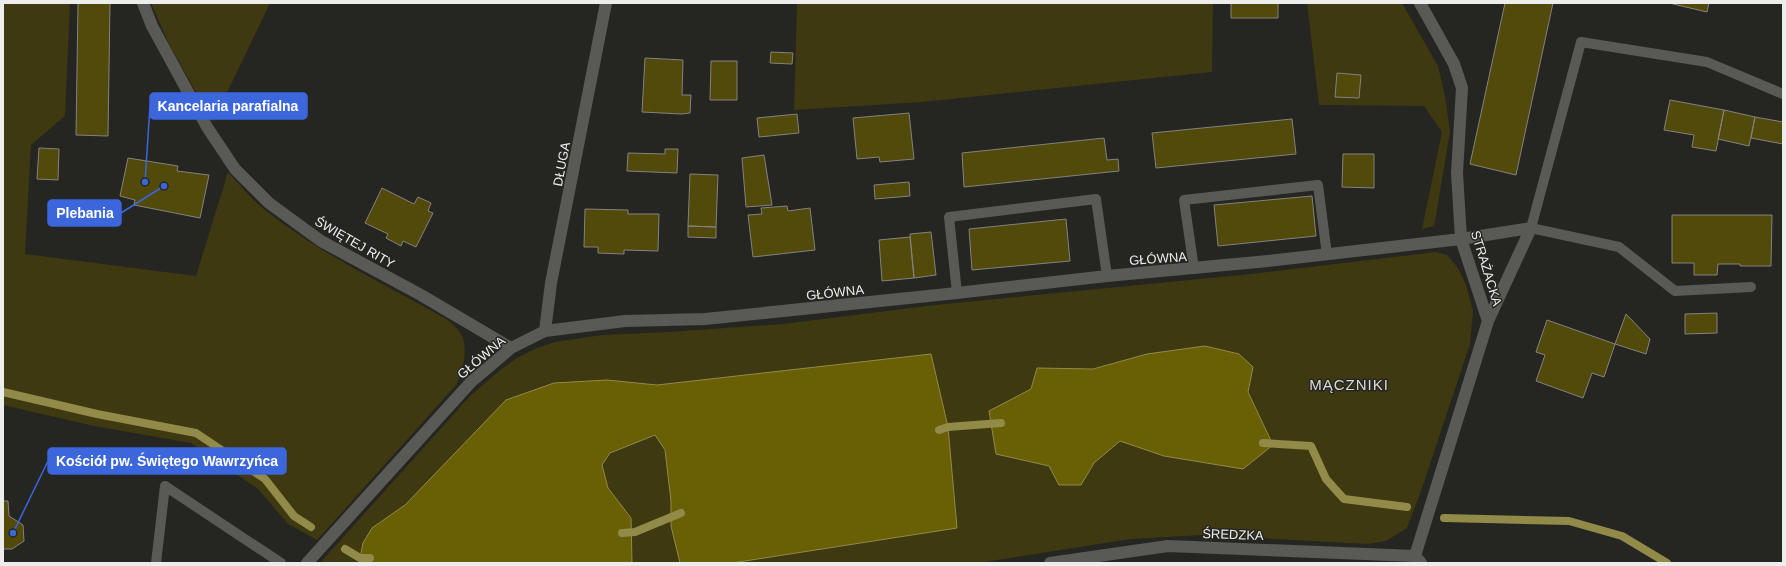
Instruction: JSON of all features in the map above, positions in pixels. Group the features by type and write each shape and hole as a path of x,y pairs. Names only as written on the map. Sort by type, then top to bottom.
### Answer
{"street":[{"name":"ŚWIĘTEJ RITY","path":"143,3 152,26 207,127 235,169 269,203 321,241 421,295 511,348"},
{"name":"DŁUGA","path":"544,331 551,283 606,3"},
{"name":"STRAŻACKA","path":"1418,559 1488,321 1461,239 1457,173 1462,88 1454,64 1420,3"},
{"name":"GŁÓWNA","path":"307,563 471,382 511,348 544,331 625,321 705,319 1107,276 1194,269 1461,239 1531,228"},
{"path":"1488,321 1531,228"},
{"name":"ŚREDZKA","path":"1050,563 1168,546 1418,559"}],"lane":[{"path":"1751,287 1675,291 1619,246 1531,228 1581,42 1707,62 1783,94"},
{"path":"1194,269 1184,200 1318,185 1327,255"},
{"path":"957,293 950,217 1096,199 1107,276"},
{"path":"156,563 165,486 281,563"}],"shaded area":[{"path":"3,3 70,3 65,116 31,145 25,254 196,276 228,172 255,201 286,226 331,255 448,320 459,331 465,350 463,364 457,384 317,540 288,524 258,489 191,443 94,426 3,405"},
{"path":"151,3 270,3 213,122 169,44"},
{"path":"797,3 1213,3 1212,72 922,102 794,110"},
{"path":"1307,3 1402,3 1438,66 1445,96 1450,132 1434,226 1422,229 1442,132 1424,106 1319,105"},
{"path":"1436,252 1447,255 1458,268 1466,285 1473,311 1470,344 1421,491 1407,528 1386,541 1368,544 1203,535 1131,539 978,563 320,563 470,396 499,371 517,358 535,349 555,342 602,335 783,324 935,305 1251,274"},
{"path":"1205,346 1239,354 1253,367 1248,392 1273,445 1243,469 1164,456 1120,441 1094,463 1081,485 1059,485 1049,466 996,454 989,411 1031,389 1037,368 1093,369 1147,354"},
{"path":"931,354 948,427 957,528 732,563 680,563 671,526 671,501 665,450 655,435 610,453 602,465 608,488 631,518 632,563 359,563 363,543 372,528 405,505 506,400 554,383 607,380 657,385"}],"building":[{"path":"78,3 110,3 108,136 76,135"},
{"path":"1231,3 1278,3 1278,18 1231,18"},
{"path":"1505,3 1553,3 1516,175 1470,164"},
{"path":"1669,3 1709,3 1707,12"},
{"path":"771,52 793,53 792,64 770,63"},
{"path":"645,58 683,60 682,95 691,95 690,113 642,112"},
{"path":"711,61 737,61 737,100 710,100"},
{"path":"1337,73 1361,75 1359,98 1335,97"},
{"path":"1670,100 1724,110 1716,151 1692,147 1694,135 1664,130"},
{"path":"1724,110 1755,117 1749,146 1718,139"},
{"path":"909,113 914,159 880,162 879,157 857,159 853,118"},
{"path":"797,114 799,133 759,137 757,118"},
{"path":"1755,117 1783,122 1783,144 1751,138"},
{"path":"1292,119 1296,154 1156,168 1152,133"},
{"path":"1104,138 1107,160 1118,159 1119,171 964,187 962,153"},
{"path":"39,148 59,149 58,180 37,179"},
{"path":"665,149 678,149 677,173 627,171 628,153 665,154"},
{"path":"1343,154 1374,154 1374,188 1342,187"},
{"path":"764,155 772,205 746,207 742,158"},
{"path":"128,158 178,166 177,171 209,175 200,218 134,205 135,200 120,196"},
{"path":"690,174 718,175 716,227 688,226"},
{"path":"909,182 910,196 875,199 874,185"},
{"path":"382,188 414,204 418,197 431,203 428,211 433,213 416,247 403,241 401,246 386,238 388,234 365,223"},
{"path":"1312,196 1316,236 1218,246 1214,205"},
{"path":"787,206 788,211 810,208 815,250 753,257 748,215 762,214 761,208"},
{"path":"585,209 628,210 628,214 659,214 658,251 624,250 624,254 598,253 598,247 584,247"},
{"path":"1672,215 1772,215 1771,266 1718,264 1717,275 1694,275 1694,263 1672,263"},
{"path":"1066,219 1070,261 972,270 969,229"},
{"path":"688,226 716,227 716,238 688,237"},
{"path":"931,232 936,275 914,278 910,234"},
{"path":"910,237 914,278 882,281 879,240"},
{"path":"1717,313 1717,333 1685,334 1685,314"},
{"path":"1626,314 1650,339 1646,354 1615,344"},
{"path":"1547,320 1615,344 1604,377 1592,373 1583,398 1536,381 1545,355 1536,352"},
{"path":"3,501 8,501 9,516 23,525 24,541 12,549 3,549"}],"waterway":[{"path":"3,392 97,414 196,433 265,479 294,516 311,527"},
{"path":"939,430 948,427 1001,423"},
{"path":"1263,443 1311,446 1326,479 1344,499 1407,507"},
{"path":"622,533 635,532 681,513"},
{"path":"1444,518 1569,521 1622,536 1667,563"},
{"path":"345,549 360,558 370,558"}],"place":[{"name":"Kancelaria parafialna","path":"145,182"},
{"name":"Plebania","path":"164,186"},
{"name":"Kościół pw. Świętego Wawrzyńca","path":"13,533"}],"district":[{"name":"MĄCZNIKI","path":"1349,385"}]}
